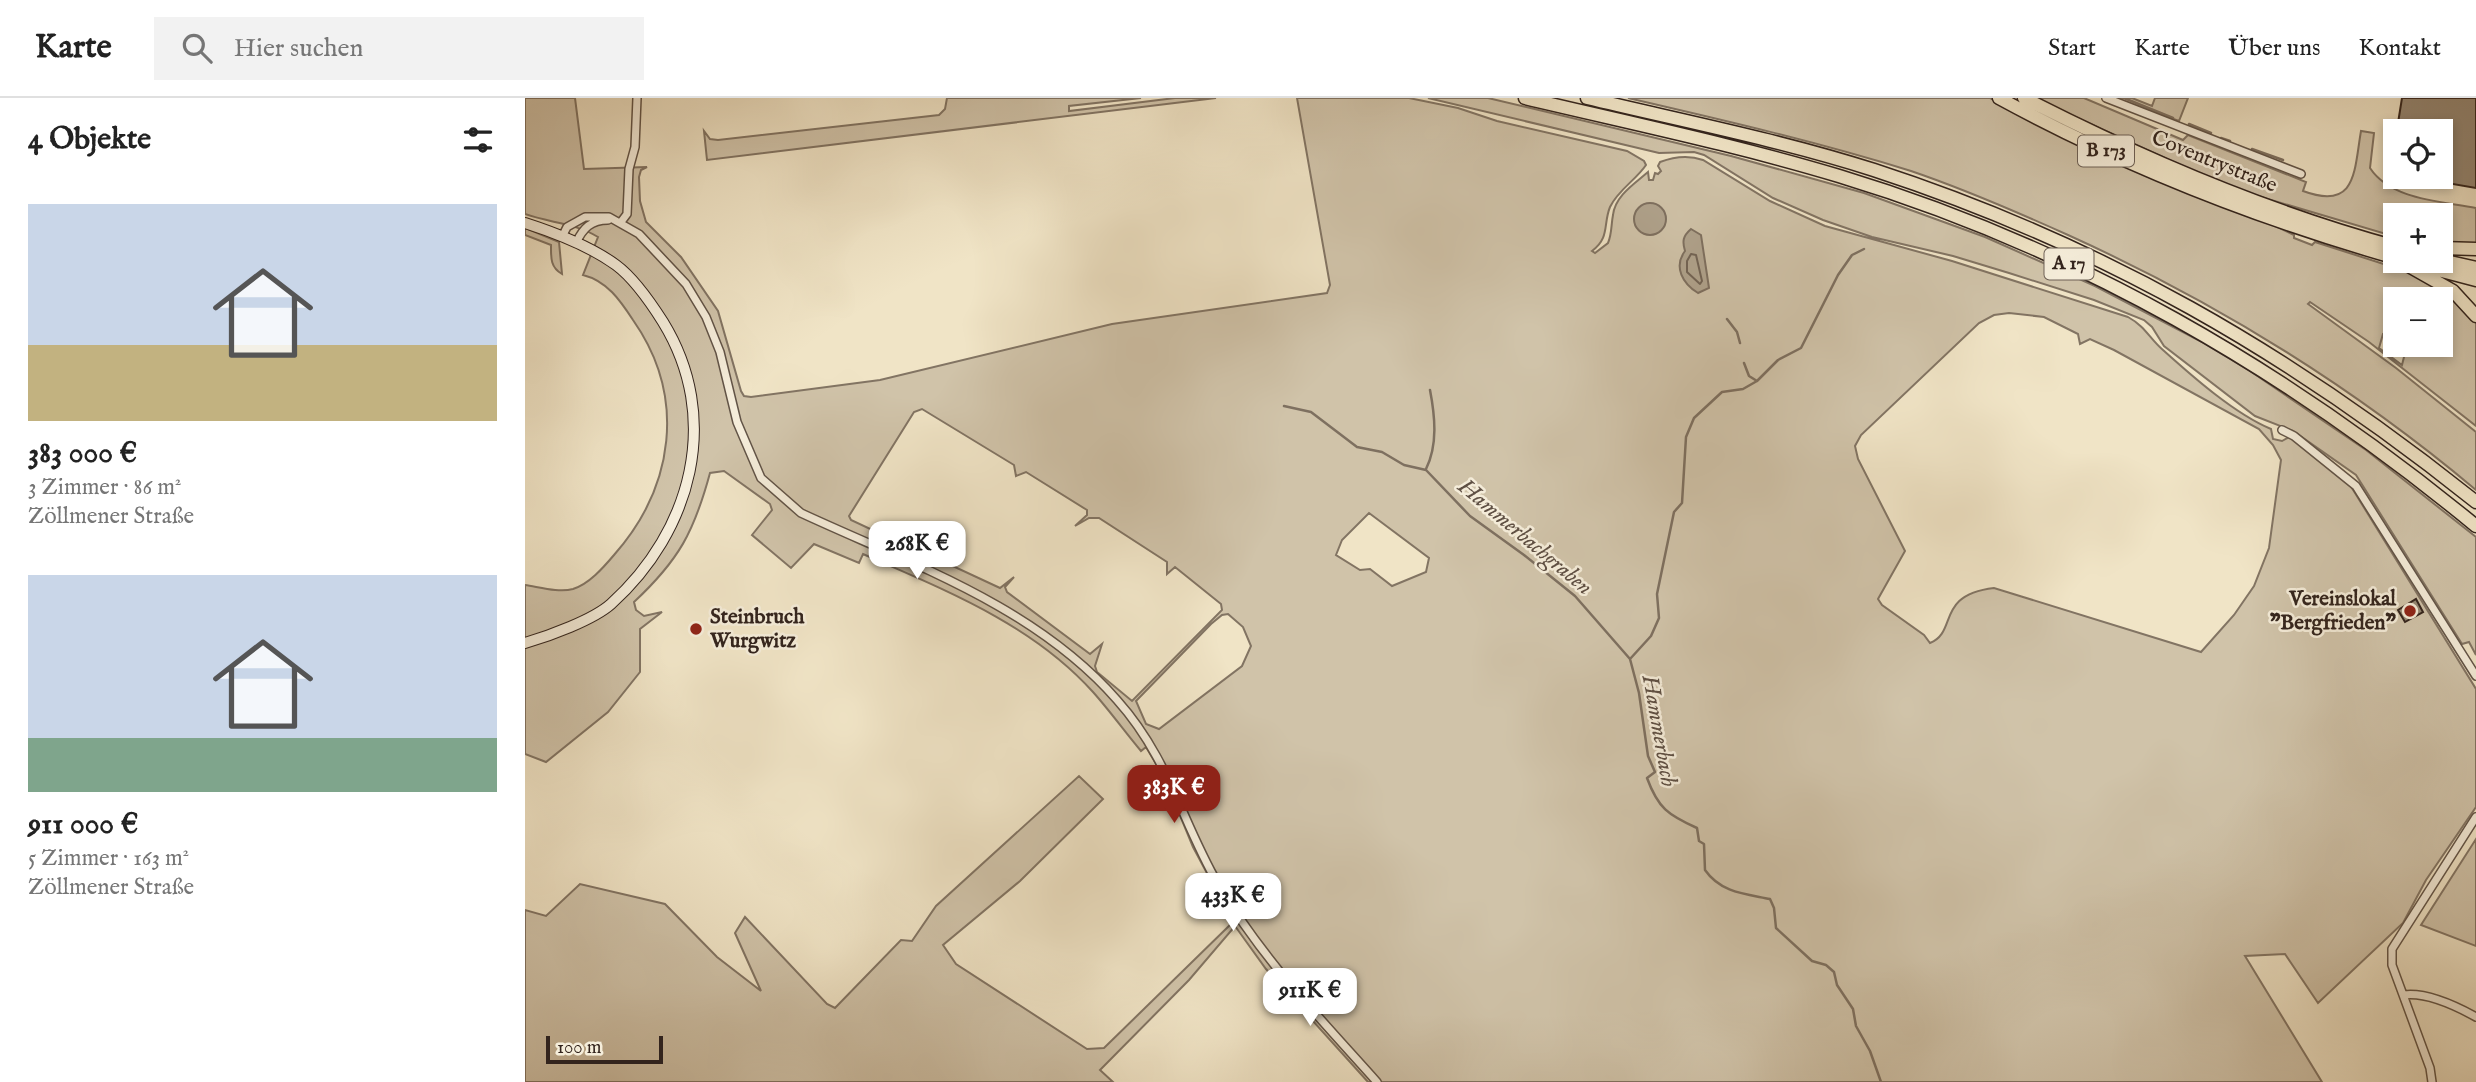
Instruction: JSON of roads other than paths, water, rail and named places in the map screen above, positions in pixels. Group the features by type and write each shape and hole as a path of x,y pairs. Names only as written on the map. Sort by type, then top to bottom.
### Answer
{"highway":[{"name":"A 17","path":"1525,98 1730,146 1840,176 1927,205 2042,252 2174,317 2267,372 2372,444 2476,526"},
{"name":"A 17","path":"1587,98 1705,124 1843,161 1934,191 2050,237 2180,300 2271,354 2393,437 2476,502"},
{"name":"B 173","path":"2000,98 2162,176 2279,221 2383,250"},
{"name":"Coventrystraße","path":"2024,98 2197,178 2383,249"},
{"path":"2453,248 2476,249"},
{"path":"2453,263 2476,268"},
{"path":"2425,273 2453,291 2476,316"},
{"name":"B 173","path":"2453,273 2476,280"}],"main road":[{"path":"525,223 576,243 617,265 651,302 679,348 693,406 694,454 683,502 654,558 610,606 554,634 525,643"}],"street":[{"path":"576,243 580,234 592,223 618,221 627,214 629,169 635,147 638,98"},
{"path":"2106,98 2301,174"},
{"path":"562,237 567,227 585,217 603,216 618,221 656,249 686,284 706,317 720,352 737,422 761,478 801,513 965,587 998,606 1068,653 1117,699 1160,760 1213,875 1265,956 1377,1082"},
{"path":"2282,430 2303,443 2357,486 2476,676"},
{"path":"2432,1082 2392,965 2392,949 2476,817"},
{"path":"2404,995 2413,994 2434,999 2476,1017"}],"water":[{"path":"1650,203 1661,208 1666,219 1661,230 1650,235 1639,230 1634,219 1639,208"},
{"path":"1691,229 1701,235 1709,288 1698,293 1684,280 1680,269 1681,257 1685,251 1684,239"}],"waterway":[{"path":"2124,98 2173,118"},
{"path":"2189,124 2211,133"},
{"path":"2221,138 2230,141"},
{"path":"2252,149 2283,160"},
{"name":"Hammerbach","path":"1864,249 1852,255 1838,275 1801,348 1778,360 1757,381 1743,389 1722,392 1694,418 1686,437 1682,503 1674,512 1657,594 1659,618 1651,636 1630,659 1639,693 1648,756 1655,772 1647,778 1655,797 1671,814 1697,828 1699,841 1704,844 1705,870 1711,878 1726,888 1770,899 1776,928 1812,961 1826,965 1834,972 1837,985 1853,1009 1856,1026 1870,1051 1881,1082"},
{"path":"1727,319 1737,332 1740,343"},
{"path":"1744,363 1749,376 1757,381"},
{"name":"Hammerbachgraben","path":"1426,469 1430,460 1434,430 1430,390"},
{"name":"Hammerbachgraben","path":"1284,406 1311,412 1357,447 1382,452 1404,465 1426,470 1470,516 1575,596 1630,659"}],"place":[{"name":"Vereinslokal \"Bergfrieden\"","path":"2410,611"},
{"name":"Steinbruch Wurgwitz","path":"696,629"}]}
